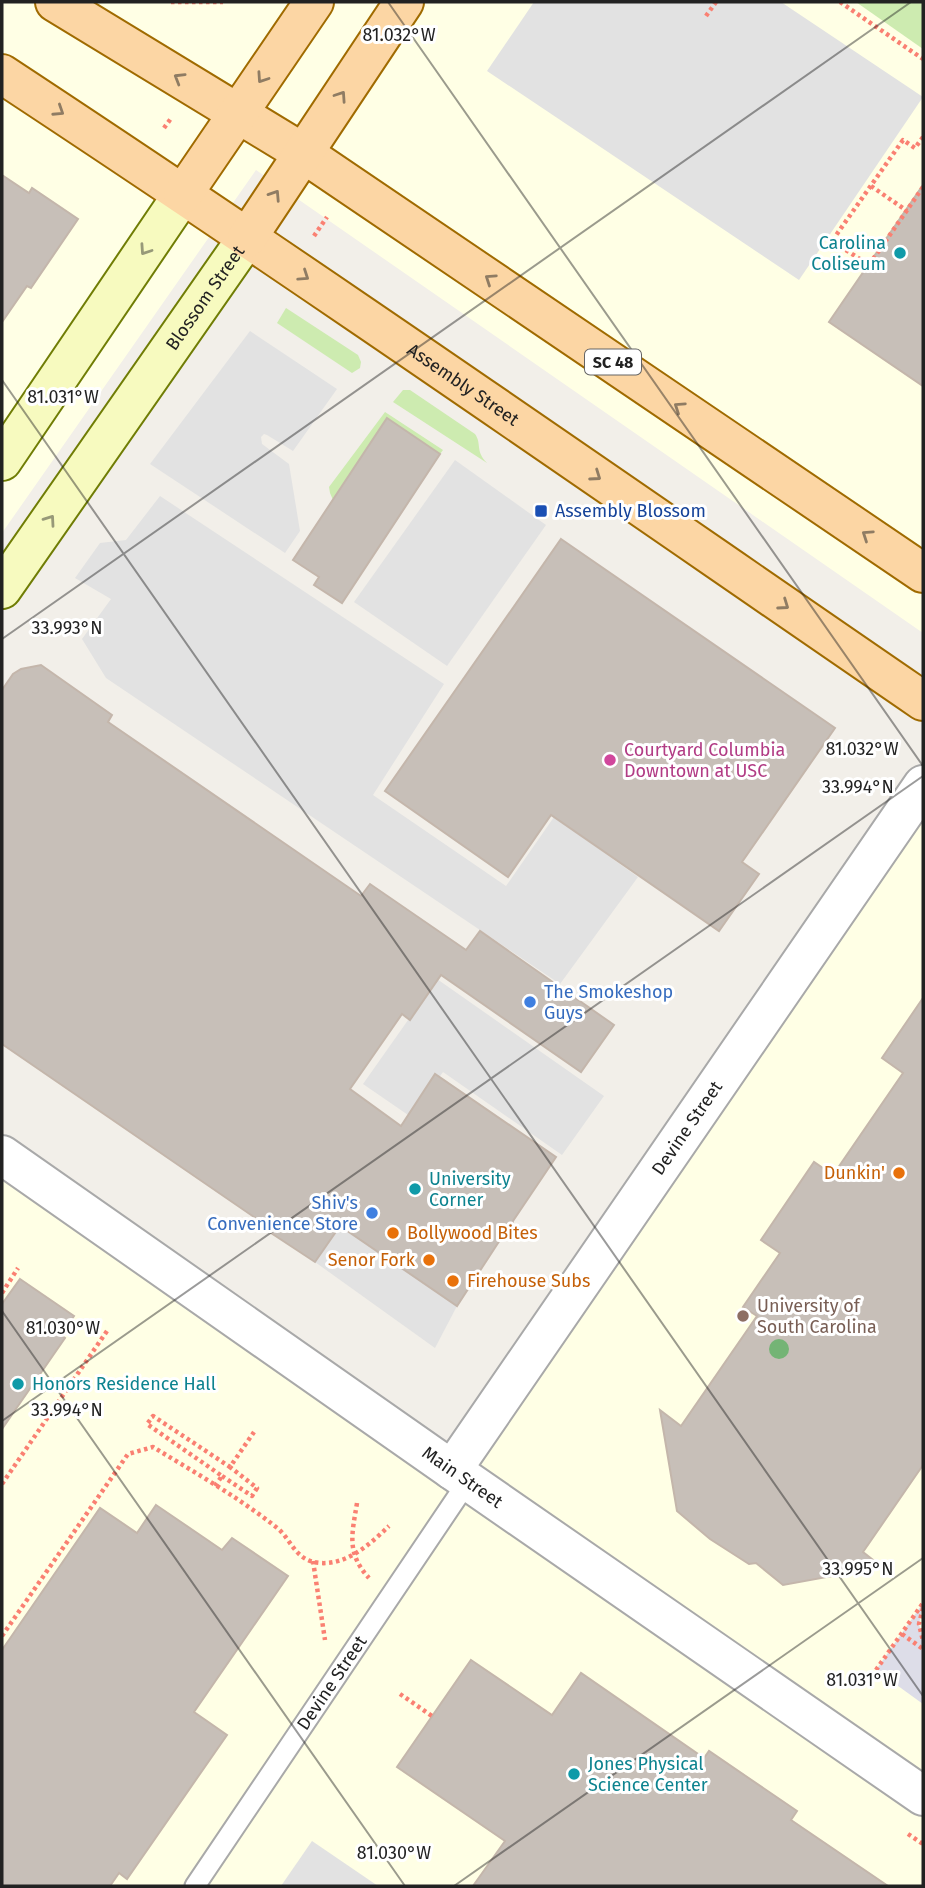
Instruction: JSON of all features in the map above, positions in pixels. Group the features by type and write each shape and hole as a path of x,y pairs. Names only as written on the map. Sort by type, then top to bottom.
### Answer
{"main road":[{"name":"SC 48","path":"55,2 303,153 923,573"},
{"path":"2,461 314,2"},
{"name":"Blossom Street","path":"2,589 247,238 404,2"},
{"name":"Assembly Street","path":"2,74 140,164 923,701"}],"street":[{"name":"Devine Street","path":"460,1475 923,785"},
{"name":"Main Street","path":"2,1155 923,1796"}],"lane":[{"name":"Devine Street","path":"195,1886 393,1592 460,1475"}],"path":[{"path":"171,2 223,2"},
{"path":"706,16 716,2"},
{"path":"840,2 923,60"},
{"path":"923,137 915,148 903,140 832,241 869,265 923,187"},
{"path":"871,186 906,211"},
{"path":"309,244 330,214"},
{"path":"2,1293 18,1268"},
{"path":"2,1484 107,1331"},
{"path":"153,1416 257,1488 251,1496 222,1476 147,1424 153,1416"},
{"path":"230,1467 254,1432"},
{"path":"2,1636 128,1454 153,1447 279,1529 295,1552 306,1560 320,1563 354,1555 389,1526"},
{"path":"215,1486 222,1476"},
{"path":"358,1503 354,1525 354,1555 368,1577 393,1592"},
{"path":"313,1561 331,1684"},
{"path":"876,1670 923,1605"},
{"path":"923,1605 919,1624 923,1641"},
{"path":"902,1634 923,1650"},
{"path":"400,1694 432,1716"}],"shaded area":[{"path":"2,2 923,2 923,633 256,170 2,533"},
{"path":"534,2 781,2 923,97 799,280 487,71"},
{"path":"250,331 337,389 293,451 267,435 261,437 262,444 289,464 300,531 285,553 150,464"},
{"path":"455,460 546,525 447,666 354,602"},
{"path":"160,496 444,684 373,795 506,886 554,817 638,877 560,984 106,678 82,639 111,599 75,578 100,543 126,540"},
{"name":"University of South Carolina","path":"923,801 923,1886 2,1886 2,1160 453,1473"},
{"path":"437,979 604,1096 562,1155 443,1072 411,1117 363,1084"},
{"path":"340,1226 457,1306 435,1348 315,1262"},
{"path":"923,1603 919,1624 923,1641 923,1704 876,1670"},
{"path":"312,1841 378,1886 281,1886"}],"green space":[{"path":"856,2 923,2 923,49"},
{"path":"286,308 358,355 360,368 352,373 277,323"},
{"path":"403,390 410,390 475,434 481,455 487,463 393,402"},
{"path":"385,412 443,450 440,454 387,419 333,500 329,487"}],"building":[{"path":"2,175 29,193 32,188 78,219 31,288 27,286 2,322"},
{"name":"Carolina Coliseum","path":"923,185 923,386 829,322"},
{"path":"387,418 440,454 342,603 314,585 319,577 293,560"},
{"name":"Courtyard Columbia Downtown at USC","path":"561,539 835,728 742,862 759,874 719,931 551,815 508,877 385,791"},
{"path":"41,665 112,715 108,722 361,896 370,884 466,950 480,931 614,1025 581,1072 441,975 410,1020 402,1014 350,1089 401,1126 435,1074 556,1157 513,1221 511,1233 500,1240 457,1306 340,1226 315,1262 268,1231 270,1228 2,1044 2,690 13,674 21,669"},
{"path":"923,998 923,1465 863,1552 882,1567 783,1585 756,1563 749,1564 710,1539 677,1511 660,1410 681,1426 757,1316 743,1307 780,1253 761,1240 814,1162 833,1175 903,1073 882,1058"},
{"name":"Honors Residence Hall","path":"20,1279 74,1316 61,1335 65,1338 2,1429 2,1304"},
{"path":"156,1505 222,1550 232,1538 288,1576 194,1712 227,1735 127,1879 119,1873 110,1886 2,1886 2,1650 100,1508 137,1533"},
{"name":"Jones Physical Science Center","path":"471,1660 552,1715 581,1673 704,1758 709,1751 797,1811 791,1820 888,1886 473,1886 505,1841 397,1767"}],"place":[{"name":"Carolina Coliseum","path":"900,253"},
{"name":"Assembly Blossom","path":"541,511"},
{"name":"Courtyard Columbia Downtown at USC","path":"610,760"},
{"name":"The Smokeshop Guys","path":"530,1002"},
{"name":"Dunkin'","path":"899,1173"},
{"name":"University Corner","path":"415,1189"},
{"name":"Shiv's Convenience Store","path":"372,1213"},
{"name":"Bollywood Bites","path":"393,1233"},
{"name":"Senor Fork","path":"429,1260"},
{"name":"Firehouse Subs","path":"453,1281"},
{"name":"University of South Carolina","path":"743,1316"},
{"name":"Honors Residence Hall","path":"18,1384"},
{"name":"Jones Physical Science Center","path":"574,1774"}]}
